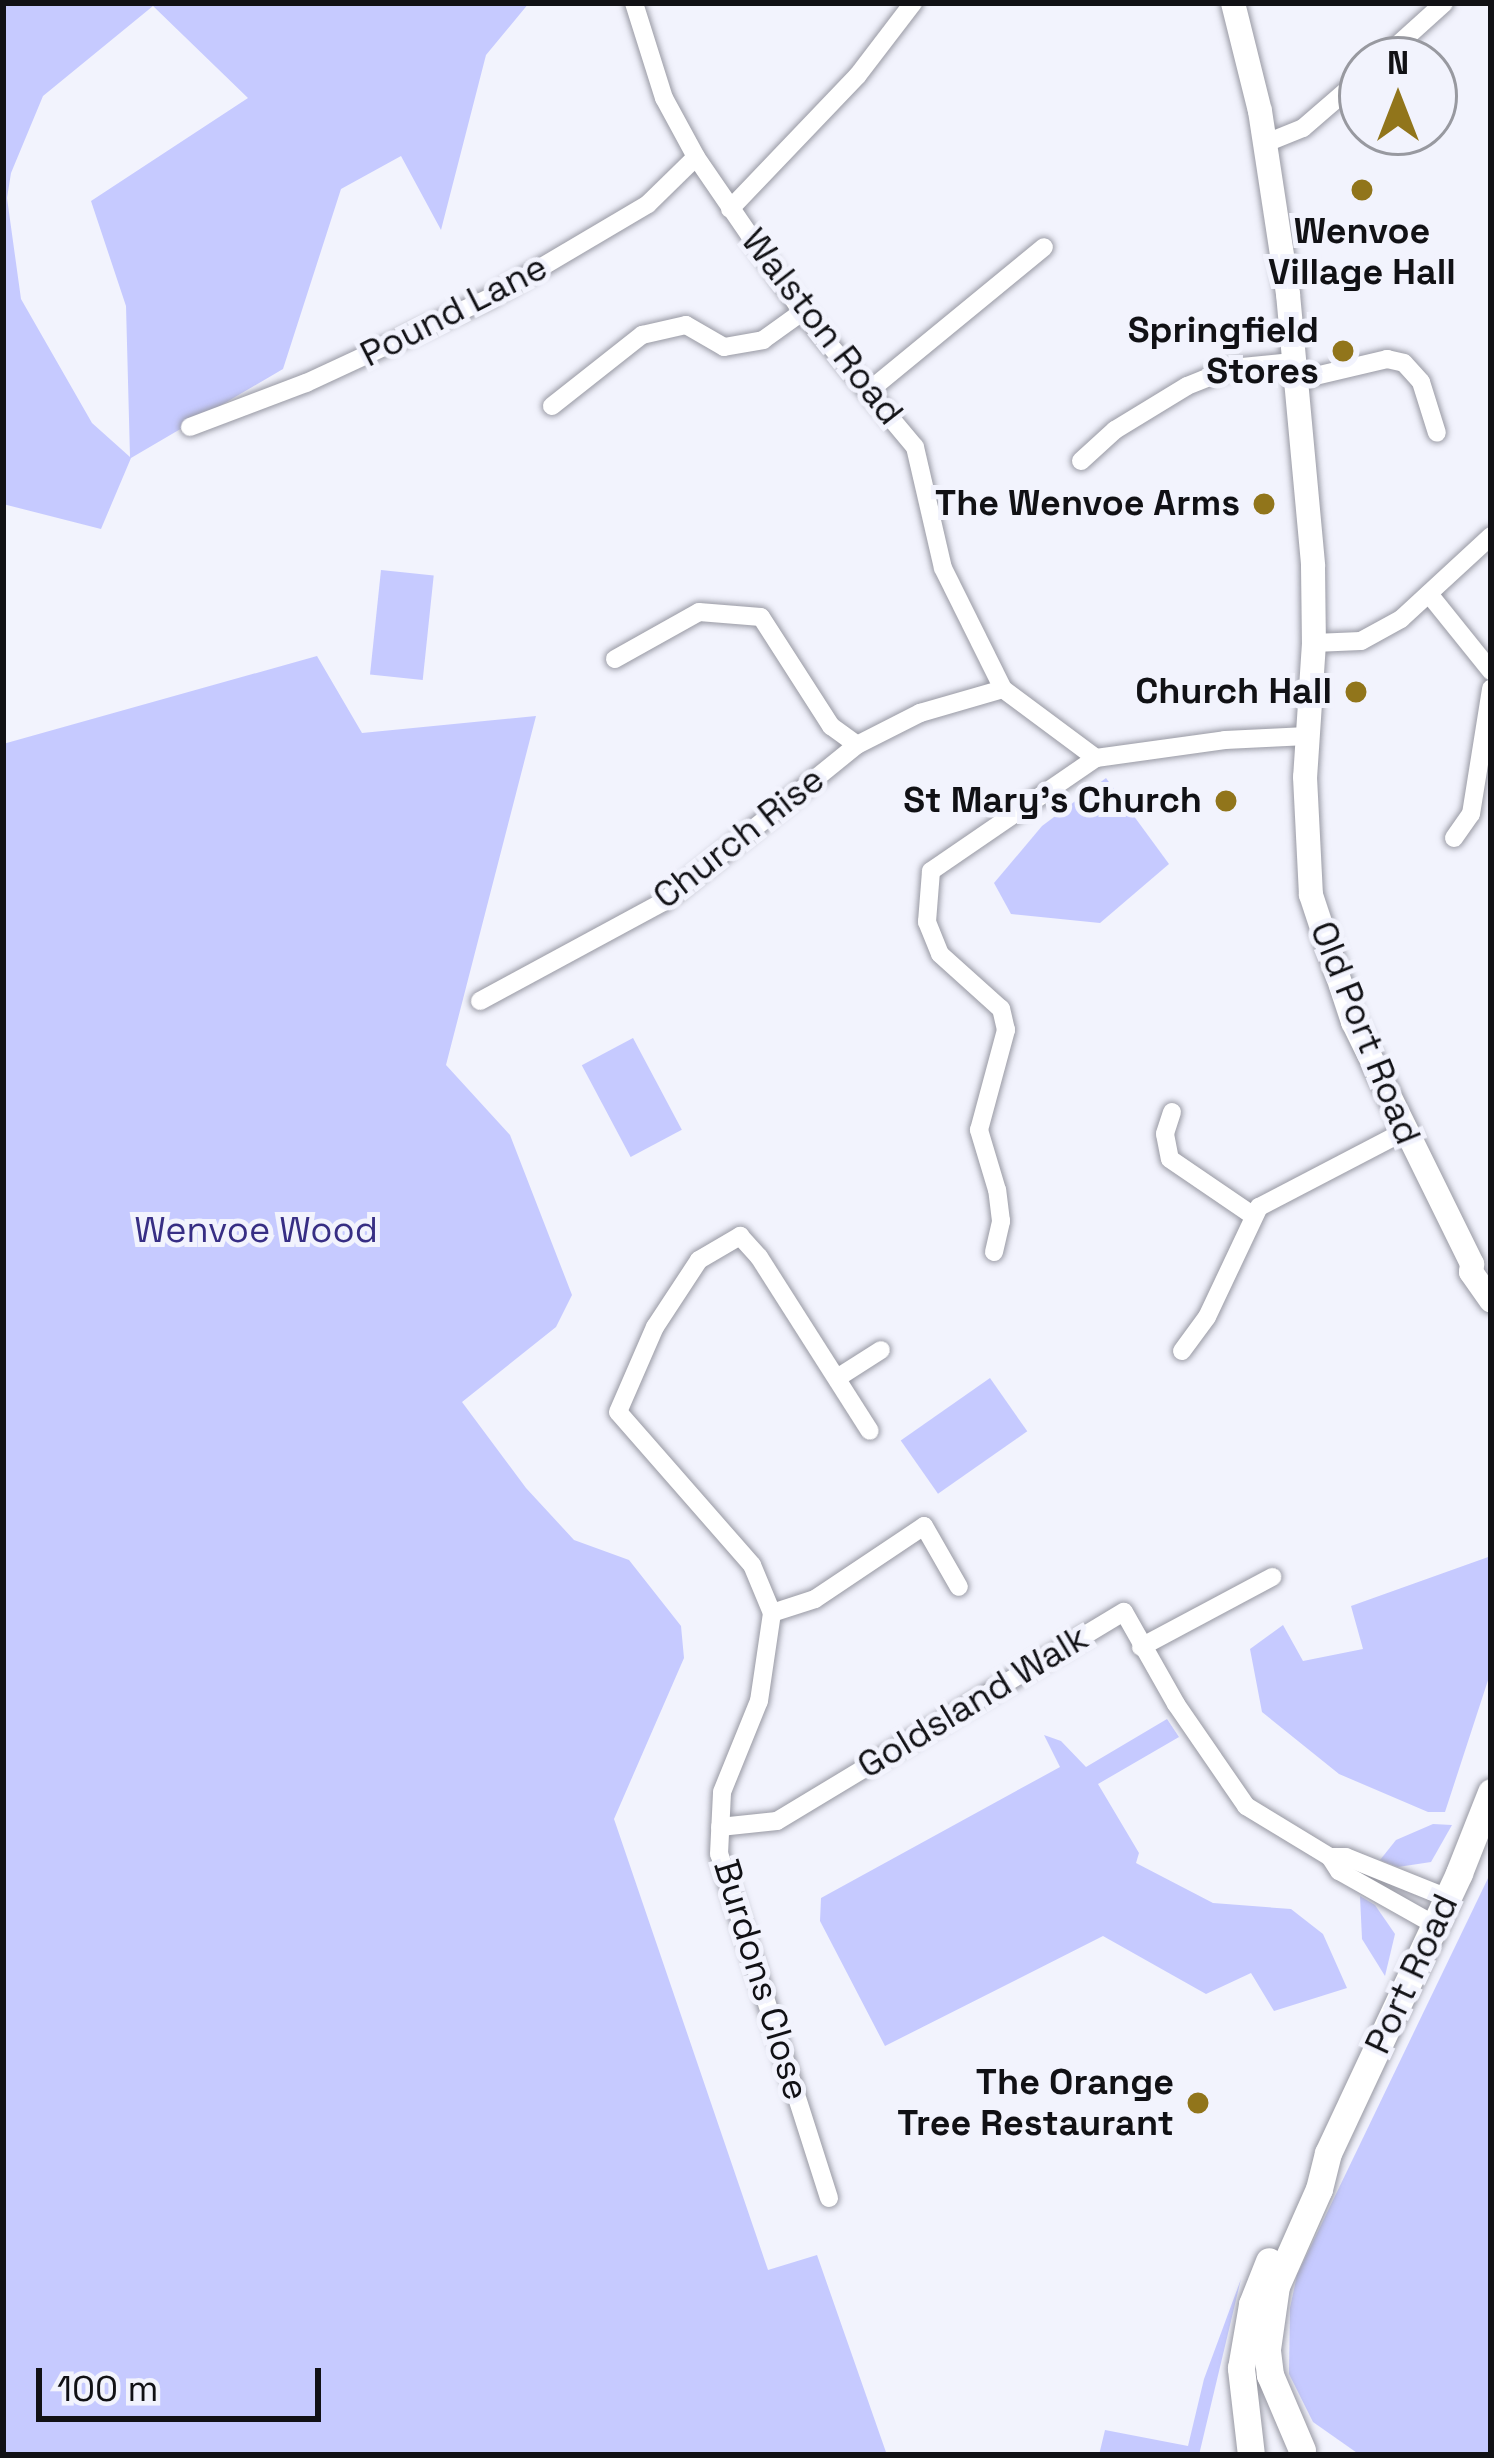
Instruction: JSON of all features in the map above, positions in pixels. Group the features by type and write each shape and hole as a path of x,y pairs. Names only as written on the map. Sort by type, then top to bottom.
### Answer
{"main road":[{"name":"Port Road","path":"1306,2453 1277,2398 1268,2336 1276,2287 1319,2189 1328,2153 1448,1898 1491,1792"},
{"name":"Port Road","path":"1254,2455 1241,2368 1252,2304 1305,2182 1328,2153"},
{"path":"1254,2455 1281,2442 1306,2453"}],"street":[{"name":"Walston Road","path":"634,3 664,98 696,157 802,312 916,447 943,568 1003,689 1096,758"},
{"path":"730,209 858,75 913,3"},
{"name":"Old Port Road","path":"1233,3 1266,143 1313,566 1307,859 1319,929 1345,1004 1403,1132 1482,1269 1471,1272 1491,1300"},
{"path":"1408,36 1444,3"},
{"path":"1266,143 1303,128 1338,97"},
{"name":"Pound Lane","path":"190,427 460,314 648,204 696,157"},
{"path":"870,390 1043,247"},
{"path":"552,406 642,335 686,325 724,347 763,340 802,312"},
{"path":"1081,461 1115,430 1186,386 1232,368 1294,371 1387,359 1404,363 1421,382 1437,433"},
{"path":"1315,643 1361,641 1401,619 1491,536"},
{"path":"1430,594 1491,671"},
{"path":"615,658 699,612 761,616 831,726 856,745"},
{"path":"1454,838 1471,814 1491,688"},
{"name":"Church Rise","path":"480,1001 663,902 856,745 920,713 1003,689"},
{"path":"994,1252 1001,1221 998,1190 979,1130 1006,1030 1000,1009 940,954 927,922 931,871 1096,758 1225,740 1307,736"},
{"path":"1172,1112 1165,1134 1170,1159 1252,1215"},
{"path":"1182,1351 1208,1317 1252,1215 1283,1190 1403,1132"},
{"path":"870,1431 759,1257 740,1236 699,1259 655,1327 618,1412 752,1565 772,1613 815,1599 924,1526 959,1587"},
{"path":"837,1378 881,1350"},
{"path":"1142,1647 1272,1577"},
{"name":"Goldsland Walk","path":"720,1826 777,1821 1124,1612 1246,1806 1330,1857 1339,1871 1435,1925"},
{"name":"Burdons Close","path":"772,1613 759,1701 722,1792 718,1854 829,2198"},
{"name":"Goldsland Walk","path":"1330,1857 1346,1857 1448,1898"}],"green space":[{"path":"3,3 529,3 486,55 441,230 401,156 341,189 283,369 131,458 101,529 3,504","holes":["153,6 248,98 91,201 126,306 130,457 92,423 21,299 7,198 11,173 43,96"]},
{"path":"381,570 434,576 423,680 370,674"},
{"name":"Wenvoe Wood","path":"317,656 362,733 536,716 446,1065 510,1135 572,1295 556,1327 462,1402 526,1488 574,1540 629,1560 681,1626 684,1658 614,1819 768,2270 817,2255 887,2455 3,2455 3,744"},
{"path":"1106,778 1169,864 1100,923 1011,914 994,883 1042,826"},
{"path":"633,1038 682,1130 631,1157 582,1065"},
{"path":"990,1378 1027,1431 938,1494 901,1441"},
{"path":"1491,1556 1491,1671 1445,1812 1428,1812 1339,1774 1262,1712 1250,1649 1283,1625 1303,1661 1363,1649 1351,1606"},
{"path":"1167,1719 1179,1737 1098,1784 1139,1853 1136,1863 1213,1903 1291,1909 1323,1934 1347,1988 1274,2011 1251,1973 1206,1994 1103,1936 885,2046 820,1921 821,1898 1060,1767 1044,1735 1061,1741 1086,1767"},
{"path":"1433,1824 1452,1825 1431,1862 1398,1867 1380,1860 1396,1840"},
{"path":"1491,1872 1491,2455 1360,2455 1313,2422 1289,2374 1290,2308 1297,2275"},
{"path":"1360,1896 1375,1905 1395,1934 1385,1976 1362,1939"},
{"path":"1241,2279 1199,2455 1099,2455 1105,2430 1188,2446 1204,2379"}],"place":[{"name":"Wenvoe Village Hall","path":"1362,190"},
{"name":"Springfield Stores","path":"1343,351"},
{"name":"The Wenvoe Arms","path":"1264,504"},
{"name":"Church Hall","path":"1356,692"},
{"name":"St Mary's Church","path":"1226,801"},
{"name":"The Orange Tree Restaurant","path":"1198,2103"}]}
